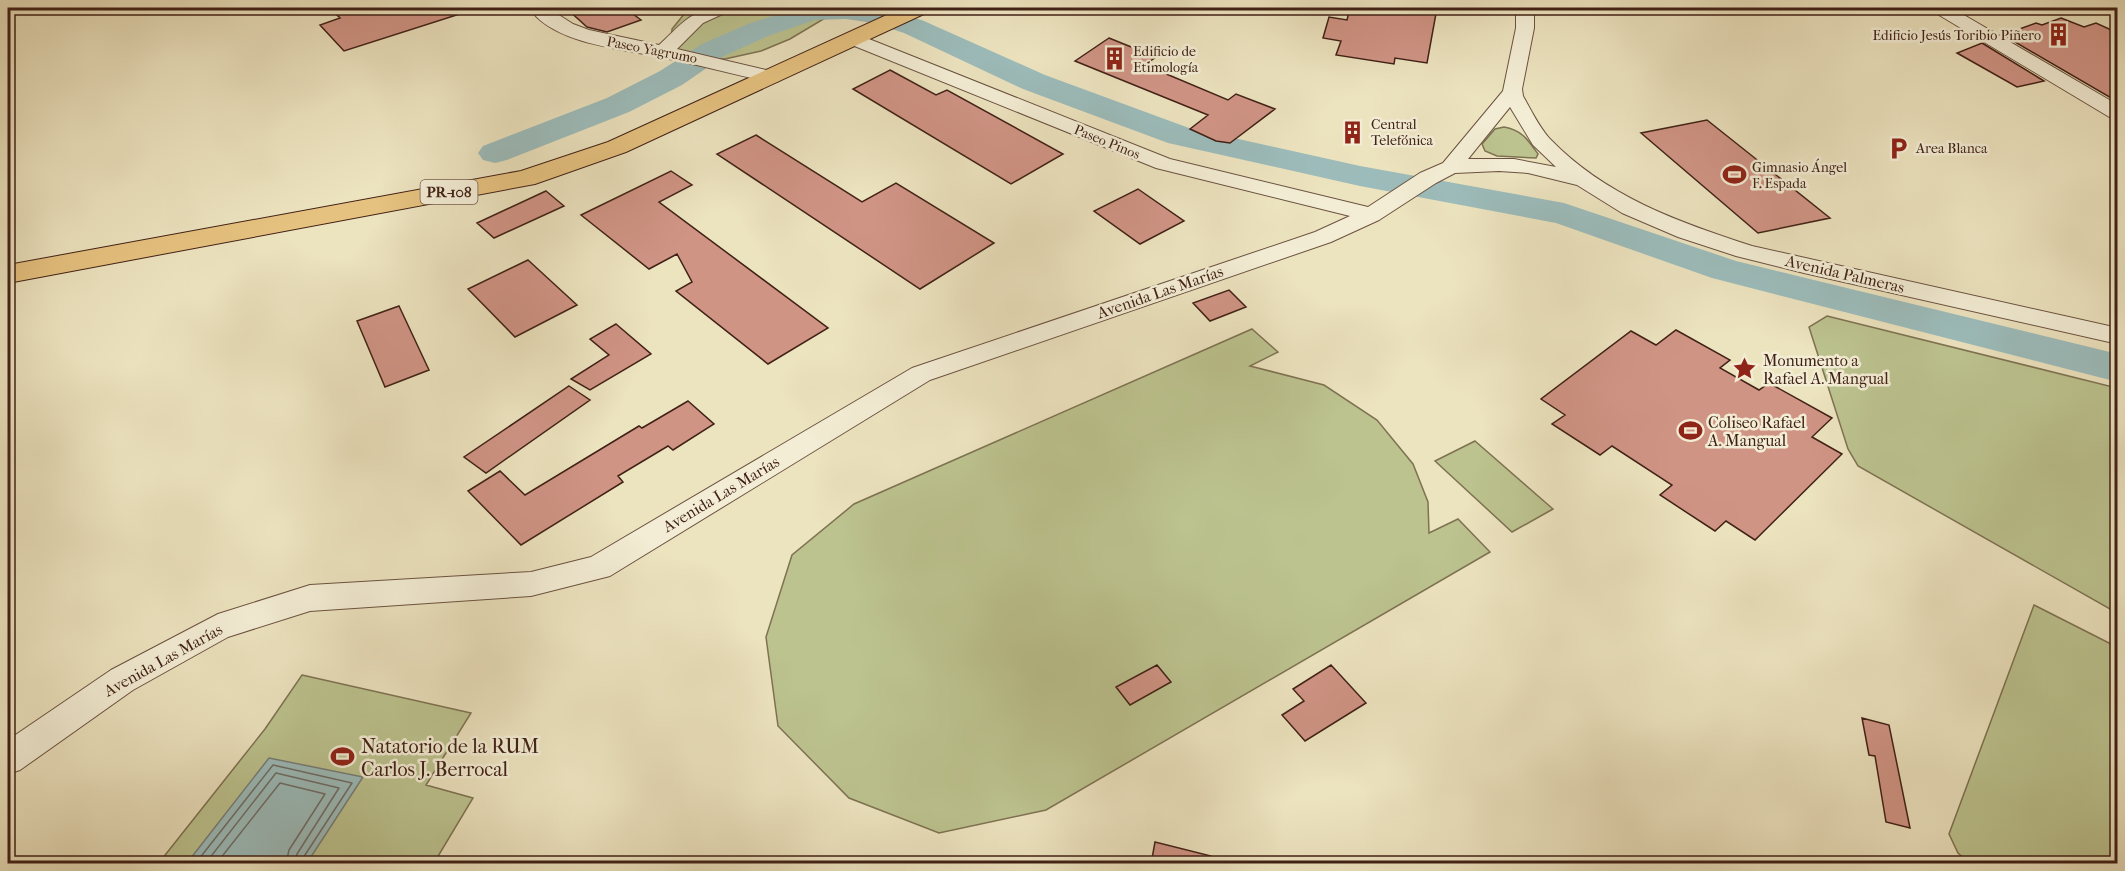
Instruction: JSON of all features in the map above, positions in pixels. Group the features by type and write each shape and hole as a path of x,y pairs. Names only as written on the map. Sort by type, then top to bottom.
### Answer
{"main road":[{"name":"PR-108","path":"8,274 526,178 617,147 918,8"}],"street":[{"name":"Paseo Yagrumo","path":"538,8 554,22 589,38 663,51 772,77"},
{"path":"663,51 698,19 721,8"},
{"path":"1450,167 1511,93 1526,22 1525,8"},
{"path":"1940,8 2118,114"},
{"name":"Paseo Pinos","path":"860,36 1163,164 1380,209"},
{"name":"Avenida Palmeras","path":"1511,93 1525,122 1549,150 1583,182"},
{"name":"Avenida Palmeras","path":"1450,167 1496,163 1541,167 1583,182 1661,222 1732,248 2118,336"},
{"name":"Avenida Las Marías","path":"8,759 122,680 218,627 310,598 531,584 599,567 921,374 1323,237 1380,209 1428,178 1450,167"}],"green space":[{"path":"689,8 842,8 790,39 761,51 725,59 692,58 671,47 672,29"},
{"path":"1504,127 1524,136 1538,154 1536,158 1497,156 1485,151 1482,144 1495,129"},
{"path":"1827,316 2117,388 2117,613 1858,466 1848,449 1809,327"},
{"path":"1252,329 1278,352 1250,366 1324,385 1377,420 1413,464 1428,502 1429,533 1458,519 1490,552 1046,810 939,833 849,798 778,726 766,637 792,555 854,504"},
{"path":"1475,441 1553,509 1512,532 1435,461"},
{"path":"2034,605 2117,647 2117,863 1969,863 1958,853 1949,834"},
{"name":"Natatorio de la RUM Carlos J. Berrocal","path":"302,675 471,713 426,785 473,798 434,863 158,864 265,729"}],"water":[{"path":"269,758 363,777 307,863 187,863"}],"building":[{"path":"361,8 465,8 466,12 344,51 320,25 340,18 337,15"},
{"path":"566,8 625,8 641,20 607,32 587,27"},
{"path":"1350,8 1437,8 1427,63 1395,58 1394,64 1336,55 1341,41 1323,38 1329,17 1347,20"},
{"path":"2061,18 2084,27 2096,23 2118,33 2118,102 2003,35 2036,23 2042,25"},
{"path":"1109,38 1156,57 1145,65 1228,100 1236,94 1275,109 1230,143 1216,141 1190,129 1208,115 1075,61"},
{"path":"1982,43 2044,81 2017,87 1957,53"},
{"path":"890,70 936,95 947,90 1063,154 1011,184 853,89"},
{"name":"Gimnasio Ángel F. Espada","path":"1707,120 1830,218 1758,233 1641,133"},
{"path":"756,135 862,202 896,183 994,243 920,289 717,154"},
{"path":"671,171 692,185 659,202 828,328 768,364 676,291 692,282 677,254 649,269 581,215"},
{"path":"1138,189 1184,221 1140,244 1094,211"},
{"path":"546,191 564,206 494,238 477,223"},
{"path":"528,260 577,305 515,337 468,289"},
{"path":"1229,290 1246,307 1210,321 1193,303"},
{"path":"399,306 429,370 385,387 357,321"},
{"path":"616,324 651,354 590,390 571,379 609,355 590,339"},
{"name":"Coliseo Rafael A. Mangual","path":"1676,330 1730,360 1720,368 1759,390 1769,383 1832,418 1812,437 1842,454 1755,540 1726,521 1715,531 1660,495 1672,485 1612,446 1600,455 1552,424 1565,415 1541,399 1631,331 1656,345"},
{"path":"569,386 590,400 486,473 464,457"},
{"path":"688,401 714,424 673,450 668,446 618,476 623,482 521,545 468,491 500,471 525,495 639,426 642,428"},
{"path":"1157,665 1171,682 1130,705 1116,687"},
{"path":"1331,665 1366,703 1305,741 1282,715 1304,701 1293,689"},
{"path":"1862,718 1889,725 1910,828 1886,822 1875,756 1869,755"},
{"path":"1155,842 1211,856 1210,864 1151,864"}],"waterway":[{"path":"495,153 618,105 671,78 713,50 758,30 812,12 846,10 878,15 914,27 1034,82 1180,136 1360,176 1564,214 1725,270 2118,368"}],"place":[{"name":"Edificio Jesús Toribio Piñero","path":"2059,35"},
{"name":"Edificio de Etimología","path":"1115,59"},
{"name":"Central Telefónica","path":"1353,132"},
{"name":"Area Blanca","path":"1898,148"},
{"name":"Gimnasio Ángel F. Espada","path":"1734,175"},
{"name":"Monumento a Rafael A. Mangual","path":"1745,369"},
{"name":"Coliseo Rafael A. Mangual","path":"1690,431"},
{"name":"Natatorio de la RUM Carlos J. Berrocal","path":"343,757"}]}
